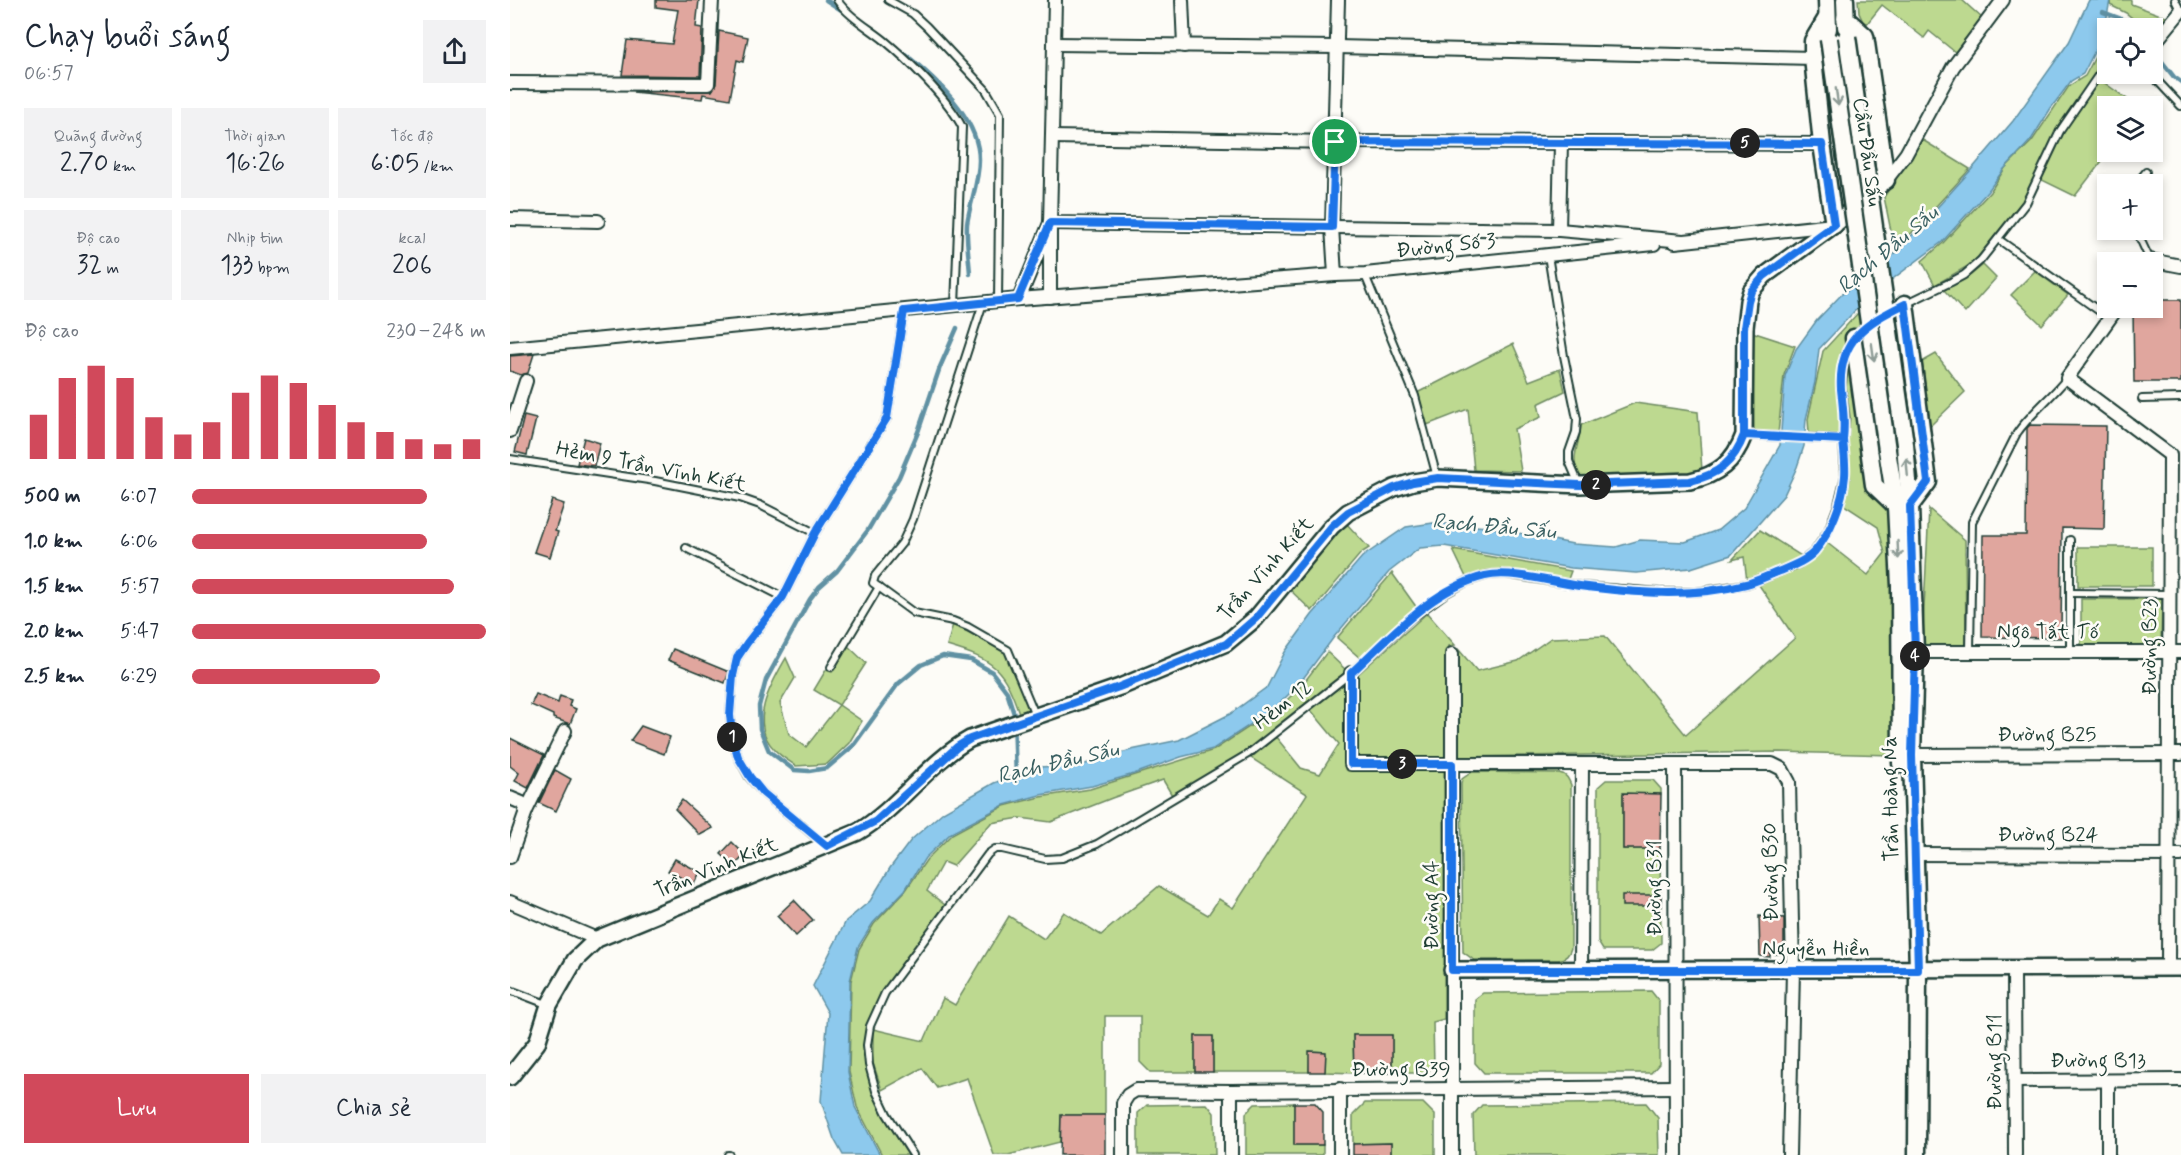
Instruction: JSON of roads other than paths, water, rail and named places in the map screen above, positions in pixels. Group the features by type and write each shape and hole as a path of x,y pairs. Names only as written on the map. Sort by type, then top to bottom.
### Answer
{"main road":[{"path":"1827,0 1827,18 1813,41 1813,58 1822,144 1834,225"},
{"path":"1845,0 1845,18 1865,36 1886,180"},
{"name":"Cầu Đầu Sấu","path":"1827,18 1887,450"},
{"name":"Cầu Đầu Sấu","path":"1845,18 1905,444"},
{"path":"1854,338 1874,485 1903,506 1928,482 1905,304"},
{"name":"Trần Hoàng Na","path":"1905,444 1900,586 1901,755 1912,969 1917,1155"},
{"name":"Trần Hoàng Na","path":"1887,450 1903,506 1915,652 1912,755 1914,854 1907,1155"}],"street":[{"path":"510,83 708,84 712,0"},
{"path":"1050,297 1055,0"},
{"path":"1182,0 1184,46"},
{"path":"1335,275 1332,227 1338,0"},
{"name":"Trần Vĩnh Kiết","path":"510,1077 537,1043 549,1005 575,960 597,939 827,846 876,821 957,747 970,739 1119,687 1226,644 1256,618 1332,526 1348,512 1394,488 1438,478 1580,485 1690,481 1719,471 1730,462 1744,435 1744,328 1751,291 1764,276 1834,225 1886,180 1906,154 1953,67 2003,0"},
{"path":"2163,33 2181,12"},
{"path":"1054,44 1337,47 1813,58"},
{"path":"1052,137 1335,142 1822,144"},
{"path":"1559,230 1561,143"},
{"path":"510,219 598,221"},
{"path":"1050,223 1559,230 1683,241"},
{"path":"1018,299 1050,223"},
{"name":"Đường Số 3","path":"510,348 1018,299 1365,274 1834,225"},
{"path":"2163,263 2181,266"},
{"path":"2067,378 2109,318"},
{"name":"Đường B23","path":"2067,378 2175,455 2176,554 2169,594 2175,652 2168,754 2168,855 2174,968"},
{"path":"510,431 526,381"},
{"name":"Ngô Tất Tố","path":"1915,652 2175,652"},
{"name":"Đường A4","path":"1452,654 1452,1155"},
{"path":"1351,673 1351,764 1675,764"},
{"path":"510,857 526,811 565,731"},
{"name":"Đường B25","path":"1912,755 2181,754"},
{"path":"1581,970 1582,764"},
{"name":"Đường B30","path":"1675,764 1772,764 1782,769 1789,782 1793,970 1789,1155"},
{"name":"Đường B31","path":"1675,764 1676,1155"},
{"path":"510,798 522,803 526,811"},
{"name":"Đường B24","path":"1914,854 2181,855"},
{"path":"510,902 597,939"},
{"name":"Nguyễn Hiền","path":"1452,970 2174,968"},
{"name":"Đường B11","path":"2014,969 2015,1155"},
{"name":"Đường B13","path":"2015,1082 2181,1080"},
{"path":"2108,1081 2108,1155"},
{"name":"Đường B39","path":"1123,1155 1124,1103 1128,1095 1136,1090 1675,1087"},
{"path":"1340,1089 1340,1155"},
{"path":"1231,1091 1231,1155"}],"lane":[{"path":"837,0 896,50 958,118 962,127 955,306"},
{"path":"888,0 913,14 927,27 986,90 1000,114 998,302"},
{"path":"2175,0 2181,12"},
{"path":"1854,338 1870,321 1964,274 1981,260 2026,202 2060,131 2097,77"},
{"path":"2160,84 2181,106"},
{"path":"1998,239 2097,303"},
{"path":"1548,255 1564,356 1577,419 1576,432 1569,452 1569,462 1580,485"},
{"path":"1365,274 1415,396 1438,478"},
{"path":"983,303 913,519 902,543 875,576 873,583 914,613 961,624 1008,650 1031,719"},
{"path":"827,846 763,793 750,777 738,757 732,735 731,696 737,658 783,597 815,533 887,418 904,311"},
{"name":"Hẻm 12","path":"913,1155 887,1114 876,1090 869,1065 867,1045 870,1026 885,993 987,854 995,849 1002,849 1045,859 1062,858 1086,850 1248,754 1351,673 1409,620 1446,592 1466,582 1488,575 1505,574 1592,587 1696,592 1747,584 1798,564 1814,552 1828,531 1838,505 1845,476 1842,374 1848,347 1854,338"},
{"path":"1970,652 1972,522 2016,433 2067,378"},
{"path":"2142,399 2181,398"},
{"path":"1744,435 1843,440"},
{"name":"Hẻm 9 Trần Vĩnh Kiết","path":"510,459 655,481 740,498 760,505 815,533"},
{"path":"2070,540 2070,652"},
{"path":"686,548 783,597"},
{"path":"831,667 879,587"},
{"path":"2070,593 2169,594"},
{"path":"510,990 549,1005"}],"water":[{"name":"Rạch Đầu Sấu","path":"2089,0 2110,0 2107,18 2097,18 2097,47 2083,74 2071,81 2031,140 1942,242 1866,299 1819,349 1815,382 1806,419 1804,446 1797,467 1784,495 1731,555 1691,568 1636,573 1571,568 1444,546 1420,548 1389,572 1334,637 1299,684 1273,710 1213,749 1092,786 1040,795 1004,805 951,833 925,858 905,890 873,923 858,947 850,981 848,1072 855,1107 880,1155 843,1155 834,1139 821,1101 828,1013 813,986 846,921 870,901 890,868 911,840 943,812 994,783 1038,767 1082,765 1131,750 1179,740 1230,714 1267,687 1285,652 1312,615 1362,557 1406,527 1433,523 1489,527 1573,544 1616,547 1640,540 1685,542 1718,530 1744,508 1780,445 1785,376 1796,349 1817,320 1841,295 1897,252 1971,170 2013,121 2069,42"}],"waterway":[{"path":"826,0 846,13"},
{"path":"2103,12 2119,18"},
{"path":"897,48 924,70 950,96 962,111 977,143 979,168 967,224 970,274"},
{"path":"2163,63 2181,82"},
{"path":"957,328 899,477 868,530 837,571 819,587 810,599 766,680 759,706 760,729 769,751 794,770 809,771 827,768 853,746 898,684 921,665 943,656 971,660 992,672 1007,692 1014,714 1016,781"}]}
